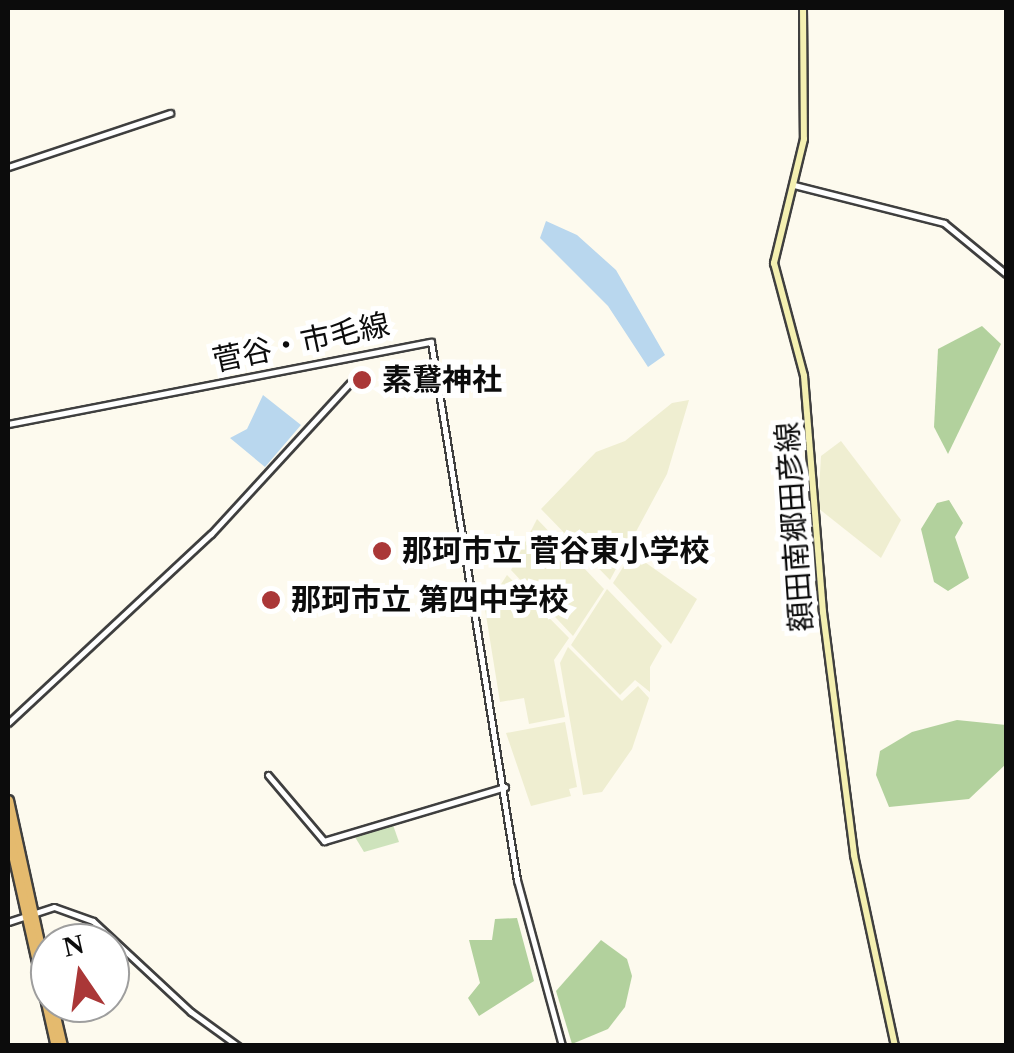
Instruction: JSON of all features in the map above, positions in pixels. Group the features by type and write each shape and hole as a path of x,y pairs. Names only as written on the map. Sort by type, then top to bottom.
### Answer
{"highway":[{"path":"8,800 59,1046"},
{"path":"8,832 32,923"}],"main road":[{"name":"額田南郷田彦線","path":"803,8 805,119 794,184 774,262 804,376 831,681 868,933 895,1046"}],"street":[{"path":"8,167 170,113"},
{"path":"794,184 944,224 1006,274"},
{"name":"菅谷・市毛線","path":"8,424 431,342 518,880 562,1046"},
{"path":"8,723 211,534 350,383"},
{"path":"268,776 324,841 504,787"},
{"path":"8,922 29,911 54,907 93,920 238,1046"}],"green space":[{"path":"982,326 1001,344 948,454 934,427 938,349"},
{"path":"689,400 667,474 610,580 541,509 596,452 625,441 672,403"},
{"path":"841,441 901,520 881,558 818,508 821,456"},
{"path":"949,500 963,523 955,537 969,578 948,591 934,582 921,529 937,503"},
{"path":"537,519 604,589 573,636 511,570"},
{"path":"632,553 697,599 671,644 613,583"},
{"path":"507,575 569,638 554,660 565,717 529,724 524,698 500,702 485,609"},
{"path":"607,589 662,646 650,667 650,692 635,680 620,695 571,645"},
{"path":"568,647 622,701 638,686 649,698 632,749 602,792 583,795 560,663"},
{"path":"957,720 1006,725 1006,764 969,799 889,807 876,775 880,751 912,732"},
{"path":"565,722 577,787 569,789 571,796 531,806 506,733"},
{"path":"393,825 399,842 364,852 355,837"},
{"path":"517,918 534,981 479,1016 468,998 480,983 469,940 492,940 495,919"},
{"path":"601,940 627,959 632,976 625,1007 608,1029 572,1044 556,991"}],"water":[{"path":"546,221 577,235 616,270 665,355 648,367 608,306 540,238"},
{"path":"263,395 301,425 265,467 230,438 247,429"}],"place":[{"name":"素鵞神社","path":"362,380"},
{"name":"那珂市立 菅谷東小学校","path":"382,551"},
{"name":"那珂市立 第四中学校","path":"271,600"}]}
